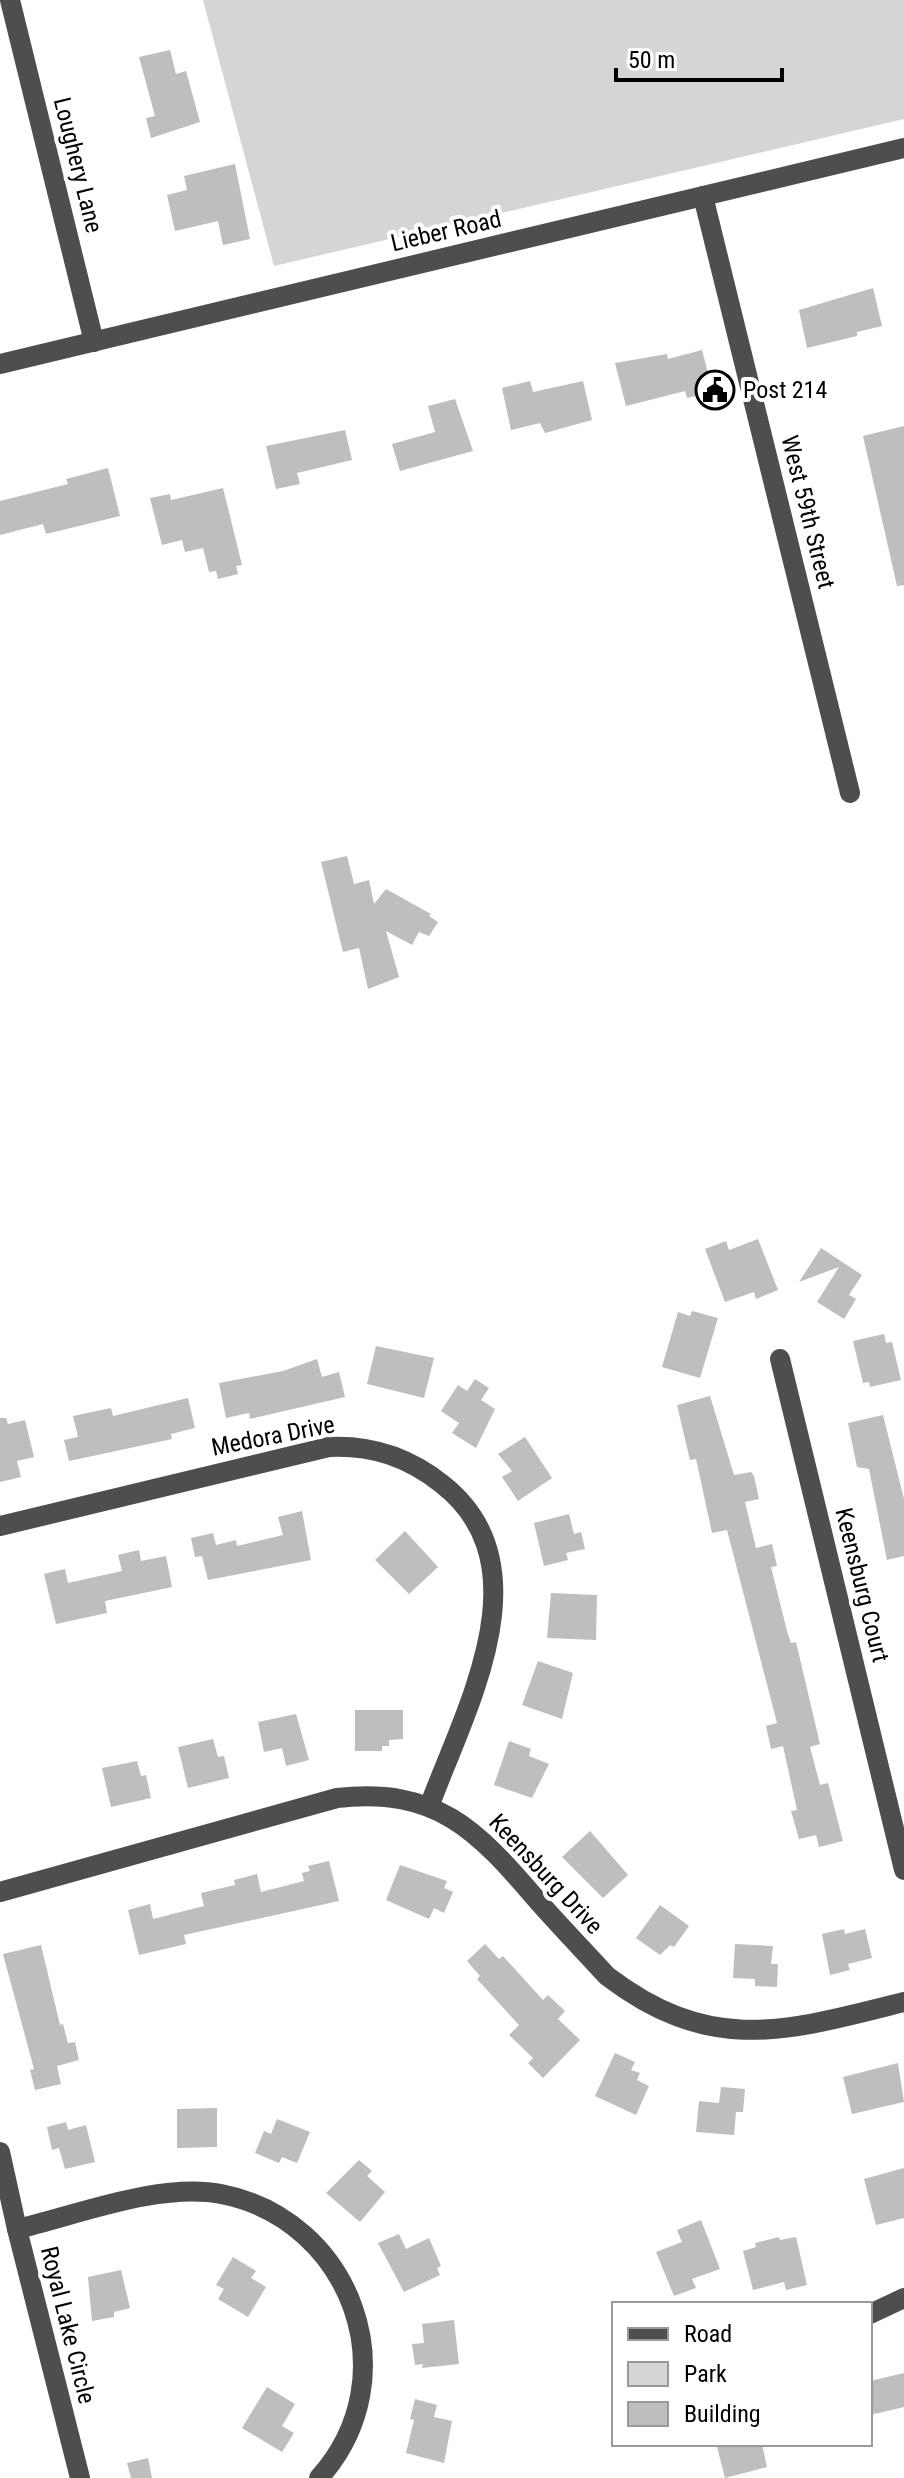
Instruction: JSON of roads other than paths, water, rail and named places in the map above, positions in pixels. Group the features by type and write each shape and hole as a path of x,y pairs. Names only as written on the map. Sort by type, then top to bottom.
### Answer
{"street":[{"name":"Loughery Lane","path":"10,0 94,342"},
{"name":"Lieber Road","path":"0,364 904,148"},
{"name":"West 59th Street","path":"703,196 850,793"},
{"name":"Keensburg Court","path":"780,1359 904,1870"},
{"name":"Medora Drive","path":"0,1526 329,1447 370,1449 418,1465 450,1490 480,1531 494,1580 495,1600 486,1650 429,1807"},
{"name":"Keensburg Drive","path":"0,1892 337,1798 382,1796 429,1807 481,1837 607,1976 668,2014 728,2030 769,2032 810,2026 904,2002"},
{"path":"0,2152 17,2229"},
{"name":"Royal Lake Circle","path":"80,2478 17,2229 159,2194 200,2192 251,2202 280,2215 312,2241 338,2273 355,2310 362,2341 363,2372 349,2431 319,2478"},
{"path":"872,2313 904,2298"}],"place":[{"name":"Post 214","path":"715,390"}]}
